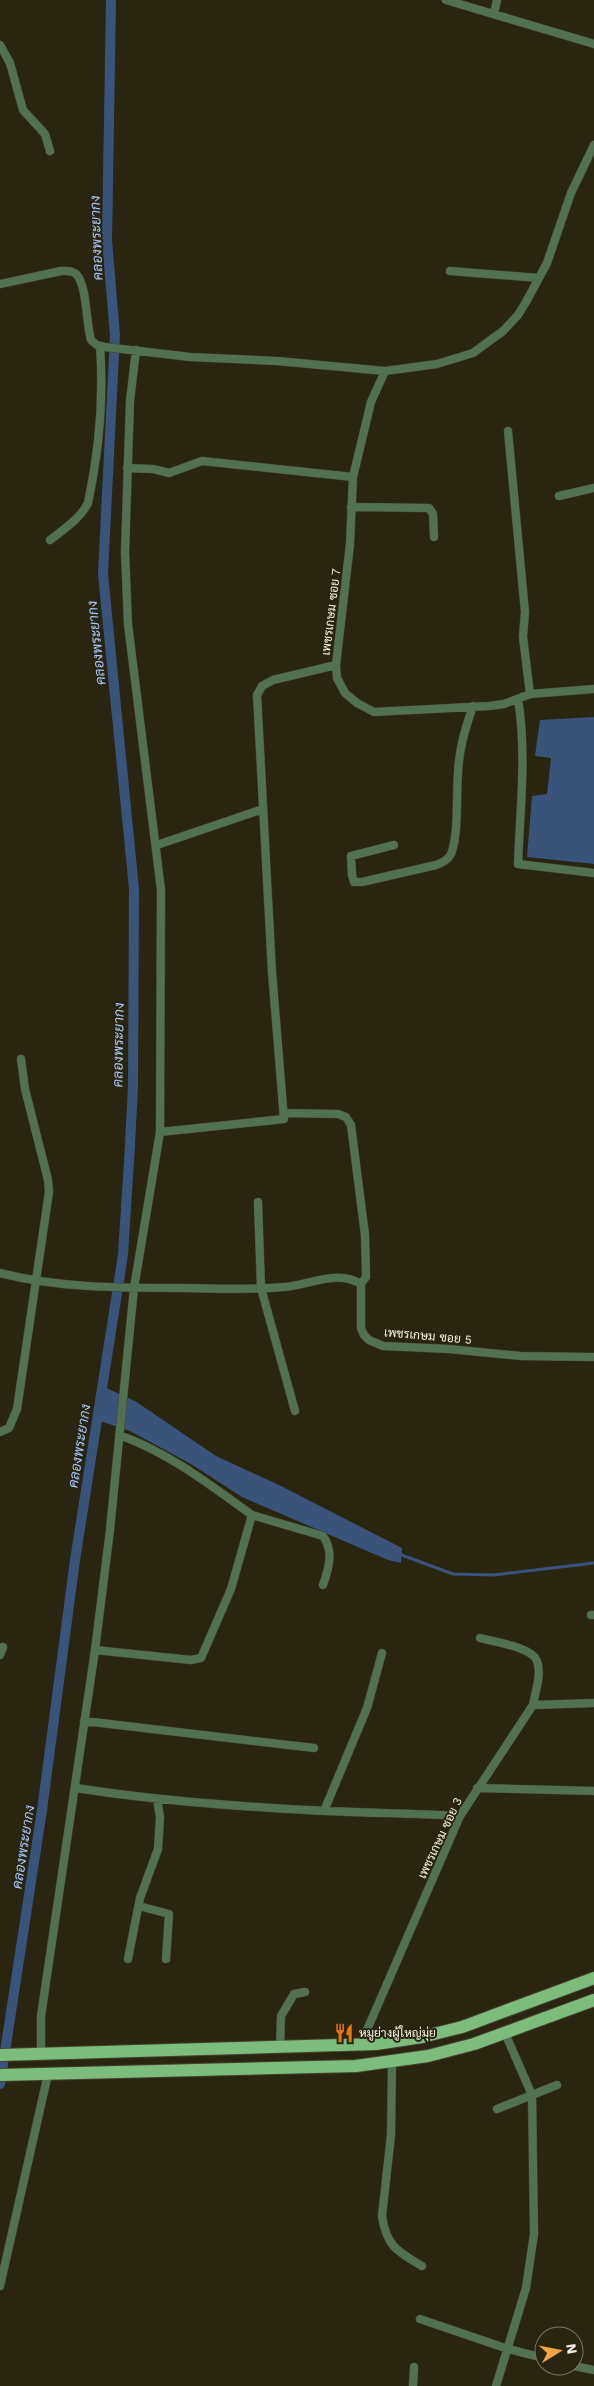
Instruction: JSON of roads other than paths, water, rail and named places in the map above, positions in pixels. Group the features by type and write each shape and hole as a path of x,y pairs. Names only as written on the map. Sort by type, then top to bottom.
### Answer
{"main road":[{"path":"0,2054 360,2046 444,2032 594,1978"},
{"path":"0,2075 356,2066 392,2063 428,2056 505,2033 594,2000"}],"street":[{"path":"446,0 594,44"},
{"path":"494,14 497,0"},
{"path":"0,45 10,63 23,110 45,134 50,151"},
{"path":"0,284 61,271 69,270 76,274 82,282 91,340 103,347 190,357 277,361 385,371 437,364 473,353 502,331 518,315 547,263 571,193 594,144"},
{"path":"450,271 539,278"},
{"path":"50,540 76,520 88,503 101,423 103,347"},
{"path":"38,2054 41,2016 95,1650 120,1434 131,1288 160,1132 162,920 157,845 128,624 125,552 132,350"},
{"name":"เพชรเกษม ซอย 7","path":"385,371 371,402 353,477 344,611 336,665 337,678 346,693 357,703 374,712 411,712 504,704 530,694 594,690"},
{"path":"508,431 525,612 523,637 530,694"},
{"path":"127,468 153,469 169,473 202,461 353,477"},
{"path":"559,496 594,488"},
{"path":"351,507 429,508 433,514 434,537"},
{"path":"160,1132 284,1119 272,972 257,695 262,686 273,680 336,665"},
{"path":"518,699 522,722 518,864 594,873"},
{"path":"394,845 352,856 350,858 354,882 362,882 436,865 446,860 451,854 457,810 462,738 473,706"},
{"path":"157,845 263,808"},
{"path":"0,1432 8,1428 17,1409 49,1187 25,1089 21,1059"},
{"name":"เพชรเกษม ซอย 5","path":"284,1114 338,1114 346,1116 350,1125 365,1235 366,1277 361,1284 361,1328 369,1340 383,1346 449,1348 520,1356 594,1358"},
{"path":"258,1202 261,1288 295,1411"},
{"path":"0,1273 61,1284 98,1287 284,1288 341,1277 352,1278 361,1284"},
{"path":"120,1434 144,1444 167,1457 252,1515 323,1536 328,1543 330,1553 323,1585"},
{"path":"95,1650 191,1660 201,1658 208,1646 231,1589 252,1515"},
{"path":"480,1638 529,1652 536,1658 538,1675 533,1705 594,1703"},
{"path":"0,1655 3,1647"},
{"path":"324,1811 367,1708 382,1653"},
{"name":"เพชรเกษม ซอย 3","path":"360,2046 460,1816 533,1705"},
{"path":"84,1721 314,1748"},
{"path":"76,1788 157,1799 324,1811 391,1811 460,1816"},
{"path":"477,1788 594,1791"},
{"path":"128,1959 138,1906 158,1849 160,1817 157,1799"},
{"path":"138,1906 169,1914 166,1959"},
{"path":"280,2048 282,2012 294,1994 305,1992"},
{"path":"496,2386 526,2288 534,2234 532,2095 505,2033"},
{"path":"392,2063 391,2135 382,2216 384,2228 395,2250 422,2266"},
{"path":"0,2286 48,2074"},
{"path":"498,2108 557,2085"},
{"path":"420,2319 508,2349 534,2356"},
{"path":"413,2386 414,2367"}],"water":[{"path":"594,717 594,864 527,857 532,796 547,794 551,758 535,756 540,720"},
{"path":"102,1386 135,1401 216,1456 279,1485 402,1548 401,1563 388,1560 242,1497 191,1464 130,1431 97,1420"}],"waterway":[{"name":"คลองพระยากง","path":"0,2084 42,1810 75,1560 123,1255 130,1145 133,1086 134,889 103,574 115,335 107,241 111,0"},
{"path":"399,1554 453,1574 494,1575 594,1563"}],"place":[{"name":"หมูย่างผู้ใหญ่มุ่ย","path":"344,2033"}]}
